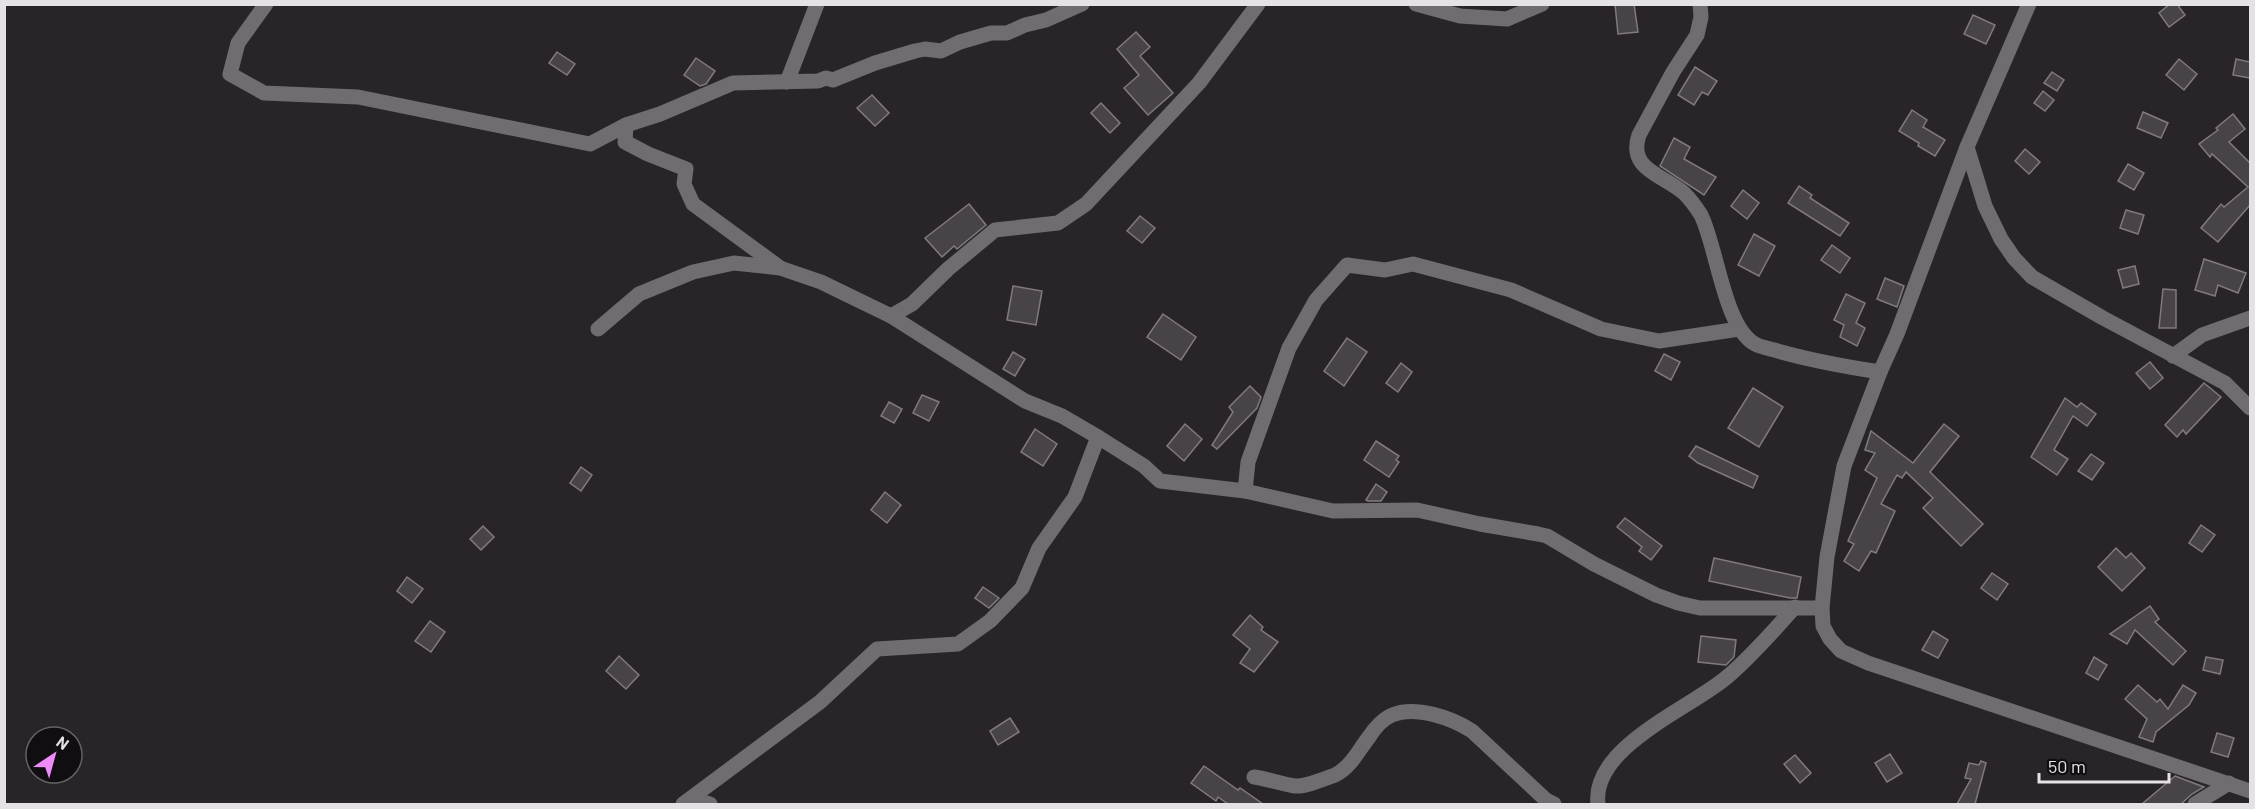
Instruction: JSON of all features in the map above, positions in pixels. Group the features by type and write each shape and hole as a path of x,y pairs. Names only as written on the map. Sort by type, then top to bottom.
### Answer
{"street":[{"path":"266,4 238,42 230,74 264,93 358,97 590,144 626,125 660,114 733,83 818,81 826,78 833,80 875,63 915,51 925,49 941,51 960,42 991,33 1007,33 1025,25 1046,20 1082,4"},
{"path":"787,82 817,4"},
{"path":"891,316 912,304 948,268 995,230 1058,223 1086,204 1199,83 1258,4"},
{"path":"1416,4 1460,15 1506,19 1542,4"},
{"path":"1700,4 1701,17 1697,35 1673,72 1635,146 1643,165 1683,192 1695,205 1713,249 1727,303 1739,329 1754,344 1812,361 1880,372"},
{"path":"2029,4 1967,147 1897,334 1844,466 1827,556 1822,608 1823,626 1830,639 1841,651 1868,663 2250,791"},
{"path":"626,125 625,142 686,169 684,184 693,204 780,268"},
{"path":"1967,147 1985,206 2001,239 2014,258 2032,277 2225,383 2250,408"},
{"path":"598,329 639,294 693,272 734,263 780,268 821,282 891,316 1025,401 1062,416 1098,437 1144,466 1160,481 1245,491 1333,511 1417,510 1547,536 1594,564 1656,595 1700,608 1822,608"},
{"path":"1245,491 1248,462 1289,348 1316,300 1347,265 1385,270 1413,264 1511,290 1601,329 1659,341 1739,329"},
{"path":"2173,356 2202,335 2250,318"},
{"path":"687,802 820,702 878,649 958,644 990,621 1022,588 1039,548 1075,497 1098,437"},
{"path":"1598,804 1597,794 1606,772 1634,739 1726,678 1796,607"},
{"path":"1254,777 1273,779 1296,786 1335,774 1352,762 1380,724 1393,715 1413,712 1438,716 1472,730 1546,800 1554,804"},
{"path":"2195,804 2229,783"},
{"path":"687,802 710,804"}],"building":[{"path":"1615,4 1634,4 1638,32 1618,34"},
{"path":"2170,4 2177,4 2185,15 2169,27 2159,13"},
{"path":"1973,15 1995,25 1986,44 1964,34"},
{"path":"1136,32 1150,47 1140,56 1173,93 1148,115 1124,88 1139,75 1117,49"},
{"path":"557,52 575,64 567,75 549,63"},
{"path":"696,58 715,71 706,84 700,86 684,75"},
{"path":"2179,59 2197,74 2184,90 2166,75"},
{"path":"2236,59 2250,62 2250,78 2233,75"},
{"path":"1695,67 1717,81 1708,95 1702,92 1694,105 1678,95"},
{"path":"2052,72 2064,80 2057,91 2044,83"},
{"path":"2043,91 2054,100 2045,111 2034,103"},
{"path":"872,95 889,113 875,126 857,108"},
{"path":"1101,103 1120,123 1110,133 1091,113"},
{"path":"1912,110 1927,120 1923,127 1945,140 1935,156 1899,131"},
{"path":"2143,112 2168,123 2161,138 2137,128"},
{"path":"2233,114 2245,129 2229,142 2250,163 2250,205 2218,242 2201,228 2221,204 2224,207 2248,187 2212,154 2210,157 2199,144 2218,130 2216,128"},
{"path":"1674,138 1690,147 1684,159 1716,177 1704,195 1660,166"},
{"path":"2025,149 2040,162 2029,174 2015,161"},
{"path":"2128,164 2144,173 2134,190 2118,181"},
{"path":"1799,186 1812,195 1810,198 1849,223 1840,236 1788,203"},
{"path":"1743,190 1759,203 1747,219 1731,206"},
{"path":"969,204 986,225 957,249 954,246 942,257 925,238"},
{"path":"2126,210 2144,215 2138,234 2120,228"},
{"path":"1140,216 1155,228 1142,243 1127,231"},
{"path":"1754,234 1775,246 1759,276 1738,265"},
{"path":"1832,245 1850,258 1840,273 1821,260"},
{"path":"2204,259 2246,273 2238,293 2218,285 2215,296 2195,290"},
{"path":"2135,266 2139,284 2123,288 2118,270"},
{"path":"1885,278 1904,286 1897,307 1877,299"},
{"path":"1013,286 1042,291 1036,325 1007,320"},
{"path":"2163,289 2176,290 2176,328 2159,328"},
{"path":"1846,294 1865,303 1856,323 1865,328 1857,346 1840,337 1844,325 1834,320"},
{"path":"1163,314 1196,337 1181,360 1147,337"},
{"path":"1347,338 1367,352 1344,386 1324,371"},
{"path":"1013,352 1025,359 1015,376 1003,369"},
{"path":"1664,354 1680,362 1671,380 1655,371"},
{"path":"2150,362 2163,378 2150,389 2136,373"},
{"path":"1401,363 1412,372 1398,392 1386,383"},
{"path":"2204,383 2221,397 2186,434 2183,430 2177,437 2165,425"},
{"path":"1250,386 1261,397 1257,408 1217,449 1212,445 1233,412 1229,407"},
{"path":"1753,388 1783,407 1759,447 1728,428"},
{"path":"922,395 939,402 929,421 913,413"},
{"path":"2065,398 2077,407 2081,403 2096,414 2087,426 2073,416 2054,450 2068,459 2057,475 2031,457"},
{"path":"889,402 902,409 894,423 881,416"},
{"path":"1185,424 1202,439 1184,461 1167,446"},
{"path":"1944,424 1959,436 1930,472 1983,524 1961,546 1923,508 1933,498 1906,472 1902,478 1897,475 1881,504 1895,511 1876,553 1871,551 1859,571 1844,561 1854,544 1848,541 1877,478 1865,470 1875,453 1865,450 1871,431 1913,463"},
{"path":"1035,429 1057,444 1043,466 1021,452"},
{"path":"1376,441 1399,456 1396,460 1399,462 1389,477 1364,460"},
{"path":"1696,446 1758,476 1753,488 1698,463 1689,456"},
{"path":"2091,454 2104,463 2092,480 2078,471"},
{"path":"581,467 592,475 581,491 570,483"},
{"path":"1376,484 1387,492 1381,501 1366,500"},
{"path":"885,492 901,505 887,523 871,510"},
{"path":"1625,518 1662,546 1651,560 1639,551 1642,547 1617,527"},
{"path":"2201,525 2215,535 2202,552 2189,543"},
{"path":"483,526 494,537 481,550 470,539"},
{"path":"2116,548 2126,558 2131,553 2145,568 2122,591 2098,567"},
{"path":"1714,558 1801,577 1797,598 1709,581"},
{"path":"1992,573 2008,584 1997,600 1981,588"},
{"path":"407,577 423,589 412,603 397,591"},
{"path":"983,587 999,598 989,608 975,598"},
{"path":"2150,606 2159,619 2155,622 2186,651 2173,665 2135,630 2127,644 2110,634"},
{"path":"1250,615 1263,627 1261,630 1278,642 1254,672 1240,663 1250,649 1233,635"},
{"path":"430,621 445,632 431,652 415,641"},
{"path":"1933,631 1948,640 1938,658 1922,650"},
{"path":"1701,636 1736,640 1734,657 1726,665 1698,662"},
{"path":"619,656 639,675 626,689 606,671"},
{"path":"2094,657 2107,665 2098,680 2086,673"},
{"path":"2206,657 2223,660 2220,674 2203,670"},
{"path":"2138,685 2157,702 2160,699 2168,709 2183,685 2196,693 2189,705 2156,732 2153,742 2139,737 2147,719 2125,699"},
{"path":"1010,718 1019,732 998,745 990,731"},
{"path":"2217,733 2234,738 2228,757 2211,752"},
{"path":"1890,754 1902,773 1887,782 1875,763"},
{"path":"1795,755 1811,773 1800,783 1784,764"},
{"path":"1981,761 1986,763 1975,804 1957,804 1971,779 1965,778 1969,763 1979,765"},
{"path":"1204,766 1263,804 1228,804 1218,797 1216,801 1191,783"},
{"path":"2175,776 2204,787 2181,804 2142,804"}]}
